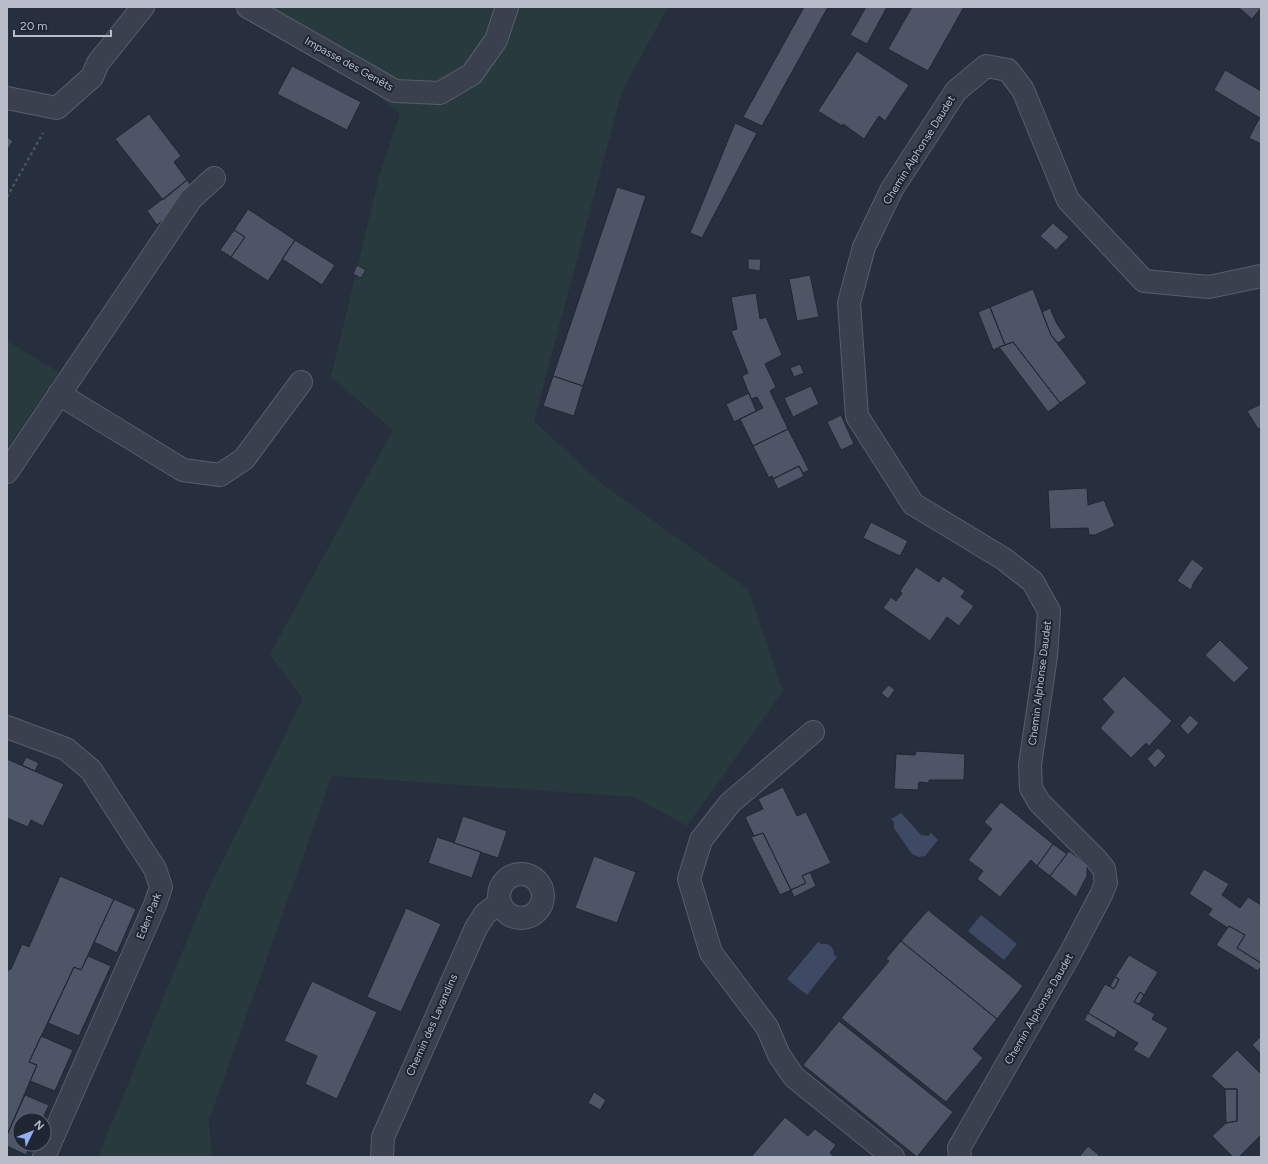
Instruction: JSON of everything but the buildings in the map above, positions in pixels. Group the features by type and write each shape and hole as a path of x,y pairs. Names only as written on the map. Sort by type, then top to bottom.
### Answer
{"street":[{"path":"7,98 57,108 92,77 98,63 143,7"},
{"name":"Impasse des Genêts","path":"248,7 395,91 440,93 472,74 496,40 507,7"},
{"name":"Chemin Alphonse Daudet","path":"960,1157 959,1148 1070,954 1106,883 1104,869 1096,859 1039,802 1031,788 1030,765 1045,663 1049,611 1032,582 1004,559 912,504 857,416 849,303 864,247 892,189 956,91 986,66 1008,70 1023,90 1068,200 1144,281 1209,287 1261,276"},
{"path":"7,472 191,199 214,178"},
{"path":"59,394 183,470 220,475 244,459 301,382"},
{"name":"Eden Park","path":"7,727 66,749 91,770 155,869 161,887 152,912 44,1157"},
{"path":"812,732 730,804 700,840 689,879 711,953 767,1027 780,1055 794,1077 893,1157"},
{"name":"Chemin des Lavandins","path":"382,1157 383,1137 476,928 485,914 500,902"}],"path":[{"path":"7,197 57,108"}],"shaded area":[{"path":"267,7 668,7 622,91 534,421 601,483 748,589 783,691 687,826 634,797 332,776 209,1120 212,1157 98,1157 207,892 303,699 270,654 393,430 331,377 379,177 400,114"},
{"path":"7,341 59,372 7,449"}],"water":[{"path":"901,813 921,835 928,836 931,833 938,840 925,856 919,857 912,854 894,828 894,822 891,819"},
{"path":"981,915 1017,944 1004,960 968,931"},
{"path":"818,942 830,946 834,955 837,957 807,995 787,979"}]}
